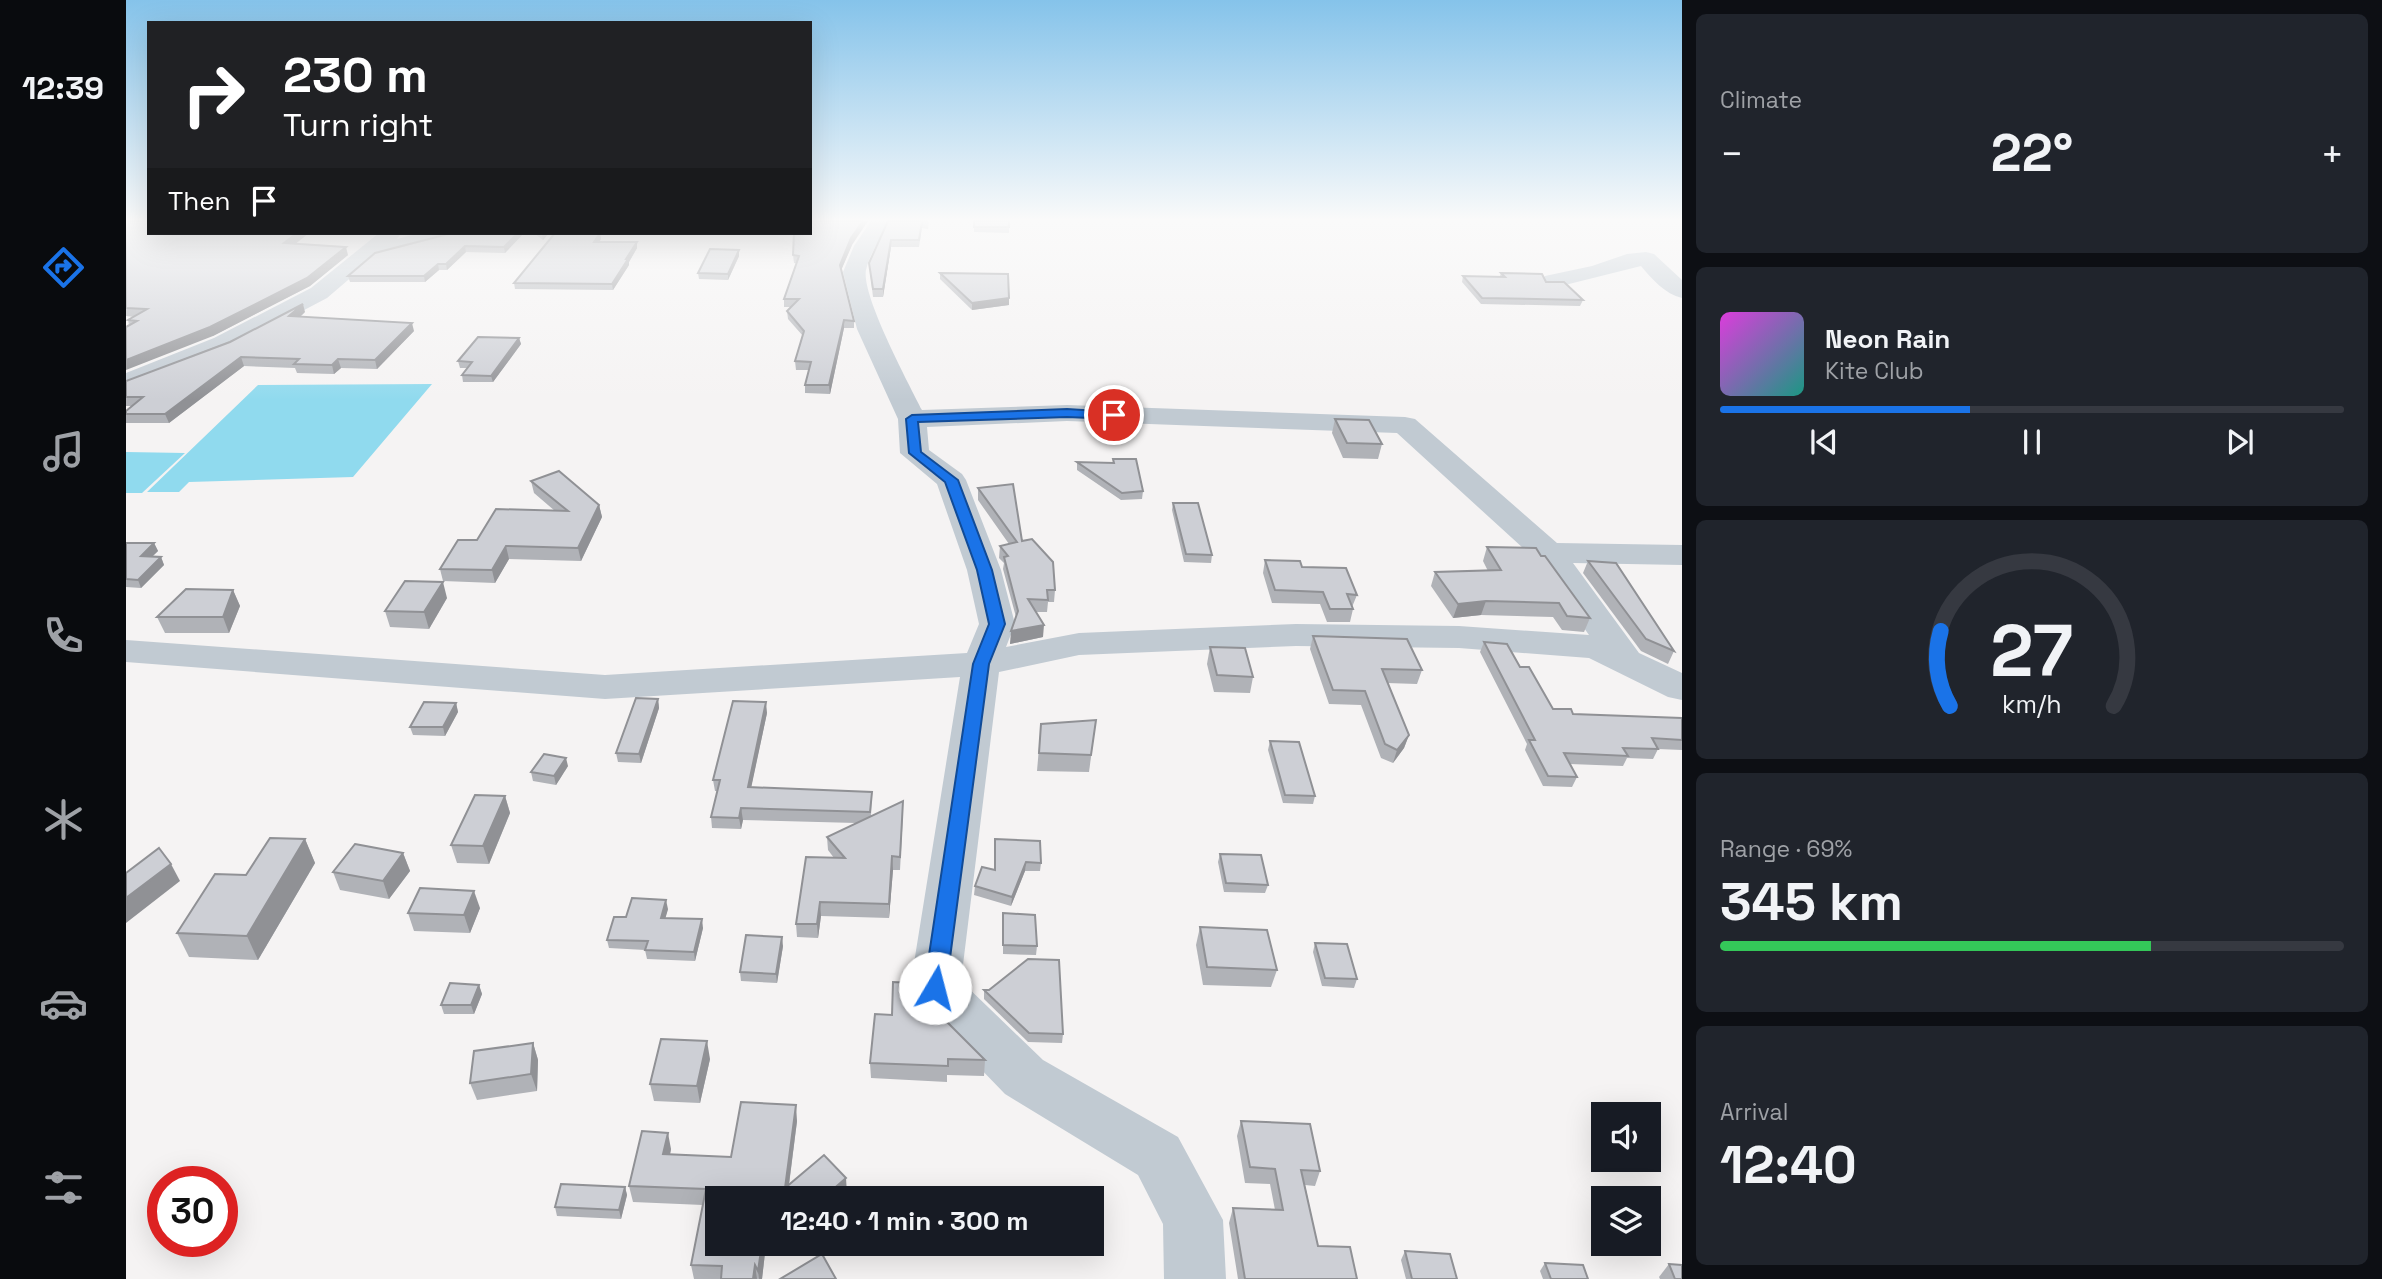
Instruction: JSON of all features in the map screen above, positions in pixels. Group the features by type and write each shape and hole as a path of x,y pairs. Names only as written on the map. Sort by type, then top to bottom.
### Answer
{"street":[{"path":"126,382 223,343 319,293 334,281"},
{"path":"856,281 869,329 912,419 915,453 951,480 984,570 997,624 981,664 935,988 1024,1077 1158,1156 1193,1220 1195,1279"},
{"path":"912,419 1067,413 1405,425 1548,553 1626,661"},
{"path":"1548,553 1682,555"},
{"path":"126,650 605,687 981,664 1079,644 1296,635 1459,637 1597,647 1682,688"}],"water":[{"path":"432,384 353,477 189,482 179,492 147,492 258,385"},
{"path":"126,452 185,453 142,493 126,493"}],"building":[{"path":"126,281 302,281 210,327 126,360 126,327 137,321 128,320 147,309 126,308"},
{"path":"516,281 614,281 612,284 514,283"},
{"path":"790,281 844,281 854,321 844,320 829,385 805,385 811,362 795,361 804,331 787,311 799,299 784,299"},
{"path":"872,281 884,281 883,289 873,289"},
{"path":"948,281 1008,281 1009,298 972,303"},
{"path":"1467,281 1564,282 1583,300 1482,298"},
{"path":"303,304 289,316 412,323 375,360 338,359 332,365 294,364 299,359 241,357 165,414 126,414 126,411 143,397 126,397 126,381 230,342"},
{"path":"478,337 519,338 491,376 462,375 472,362 458,361"},
{"path":"1335,419 1369,420 1382,444 1347,443"},
{"path":"1113,459 1136,459 1143,491 1122,493 1077,462 1114,463"},
{"path":"559,471 599,505 578,548 506,546 492,570 440,569 458,540 477,540 496,509 568,511 531,481"},
{"path":"1013,484 1022,541 1032,539 1053,562 1055,590 1047,590 1048,600 1028,599 1044,625 1011,631 1018,611 1004,557 1008,556 1000,546 1017,542 978,488"},
{"path":"1173,503 1198,503 1212,555 1186,554"},
{"path":"126,543 154,543 141,556 161,557 138,580 126,579"},
{"path":"1487,547 1536,548 1541,556 1545,556 1590,618 1567,616 1559,603 1486,601 1458,604 1435,572 1501,570"},
{"path":"1265,560 1300,561 1302,567 1346,568 1357,595 1347,594 1353,609 1330,609 1323,592 1275,590"},
{"path":"1588,561 1616,563 1674,651 1646,639"},
{"path":"405,581 443,582 424,612 385,611"},
{"path":"186,589 233,590 223,617 157,617"},
{"path":"1313,636 1407,639 1422,670 1382,669 1409,735 1397,750 1385,744 1365,691 1333,690"},
{"path":"1484,642 1507,644 1520,667 1529,667 1553,709 1571,709 1573,714 1682,718 1682,740 1652,738 1658,749 1623,748 1628,756 1564,753 1577,777 1548,776 1529,740 1535,740"},
{"path":"1210,647 1245,648 1253,677 1217,675"},
{"path":"636,698 658,699 639,754 616,753"},
{"path":"733,701 766,702 748,787 872,792 870,812 741,808 739,818 711,817 720,780 713,780"},
{"path":"424,702 456,703 443,727 410,727"},
{"path":"1096,720 1091,755 1039,753 1041,724"},
{"path":"1270,741 1299,742 1315,796 1285,795"},
{"path":"544,754 566,758 554,776 531,772"},
{"path":"475,795 505,796 483,846 451,845"},
{"path":"903,801 900,857 892,856 889,904 820,902 817,924 796,924 806,857 845,858 827,837"},
{"path":"270,838 305,839 247,936 177,933 215,874 246,875"},
{"path":"995,839 1040,841 1041,863 1026,862 1012,897 975,886 982,867 995,870"},
{"path":"355,844 403,853 383,881 333,872"},
{"path":"159,848 171,864 126,898 126,873"},
{"path":"1220,854 1261,855 1268,885 1226,883"},
{"path":"420,888 474,891 464,915 408,913"},
{"path":"632,898 666,900 661,918 702,919 694,952 645,950 648,941 607,940 614,917 626,917"},
{"path":"1003,913 1035,915 1037,946 1003,945"},
{"path":"1200,927 1267,930 1277,970 1207,967"},
{"path":"746,935 782,937 776,974 740,972"},
{"path":"1315,943 1347,944 1357,979 1325,978"},
{"path":"1028,959 1059,960 1063,1034 1029,1033 984,990 989,990"},
{"path":"893,982 912,983 927,1001 926,1016 942,1017 985,1060 948,1059 948,1066 870,1063 875,1014 892,1015"},
{"path":"450,983 479,985 471,1005 441,1005"},
{"path":"661,1039 707,1041 697,1086 650,1084"},
{"path":"533,1043 531,1074 470,1083 474,1051"},
{"path":"741,1102 796,1105 785,1186 705,1186 705,1189 629,1186 642,1131 668,1133 663,1154 731,1157"},
{"path":"1241,1121 1310,1124 1320,1171 1301,1170 1318,1246 1350,1247 1357,1279 1245,1279 1233,1208 1283,1210 1275,1169 1250,1167"},
{"path":"824,1155 846,1178 837,1186 787,1186"},
{"path":"561,1184 625,1187 619,1210 555,1207"},
{"path":"705,1194 705,1256 760,1256 758,1271 755,1265 753,1279 721,1279 722,1266 691,1265"},
{"path":"1405,1251 1450,1254 1457,1279 1412,1279"},
{"path":"819,1256 823,1256 836,1279 780,1279"},
{"path":"1545,1263 1583,1265 1588,1279 1551,1279"},
{"path":"1669,1264 1682,1265 1682,1279 1675,1279"}],"route":[{"path":"935,988 981,664 997,624 984,570 951,480 915,453 912,419 1067,413 1114,415"}]}
